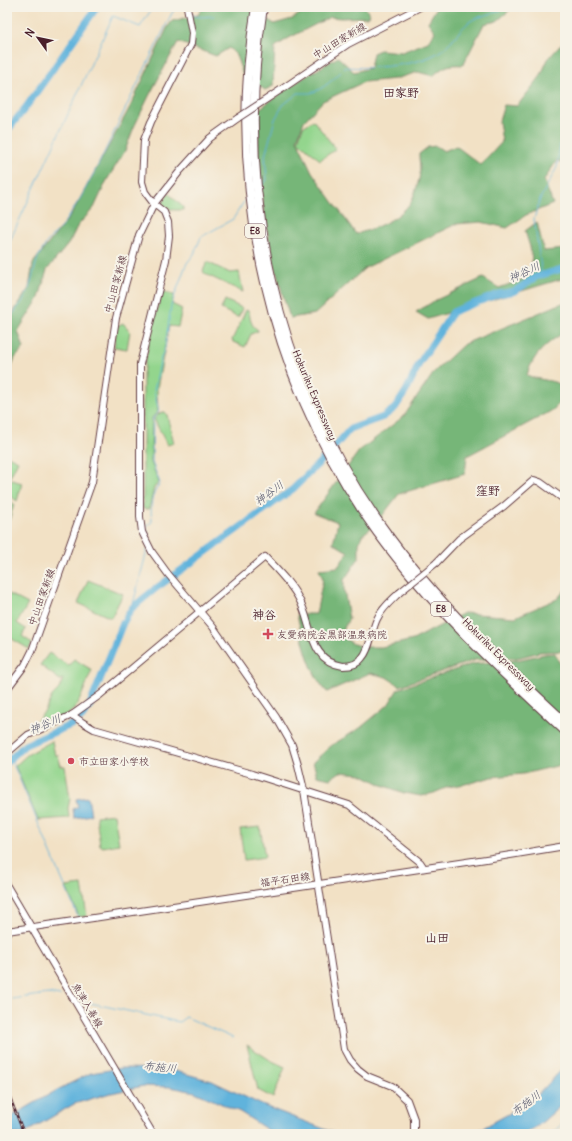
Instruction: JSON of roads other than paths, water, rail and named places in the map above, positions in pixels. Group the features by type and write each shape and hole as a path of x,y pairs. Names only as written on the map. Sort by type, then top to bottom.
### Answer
{"highway":[{"name":"Hokuriku Expressway","path":"256,7 250,54 247,105 248,160 253,218 271,308 301,395 377,531 418,584 480,650 565,731"},
{"name":"Hokuriku Expressway","path":"263,7 257,48 254,102 255,167 261,225 271,277 286,333 327,442"},
{"name":"Hokuriku Expressway","path":"340,466 382,527 436,594 484,645 565,722"}],"street":[{"path":"187,7 192,33 191,44 154,115 144,140 142,182 145,192 154,204 164,212 168,222 169,236 166,260 140,364 140,517 142,532 152,552 168,574 200,611 235,657 276,717 292,745 304,790 344,1048 350,1060 358,1069 368,1076 392,1086 407,1100 414,1119 414,1134"},
{"name":"中山田家新線","path":"7,689 22,670 32,651 90,489 116,318 139,235 154,204 166,187 201,148 215,135 348,44 420,7"},
{"path":"7,753 28,735 74,714 100,695 264,557 291,586 300,600 316,647 320,654 326,660 336,664 346,666 353,665 361,660 367,652 378,618 387,604 436,563 459,539 504,506 534,480 540,482 565,500"},
{"path":"74,714 82,722 94,728 304,790 349,805 420,862 424,868"},
{"name":"福平石田線","path":"7,931 565,846"},
{"name":"魚津入善線","path":"7,886 152,1134"}],"water":[{"path":"88,797 91,815 74,818 73,809 78,807 76,799"},
{"path":"565,1066 565,1102 539,1125 524,1134 472,1134 532,1101"},
{"path":"121,1068 168,1069 212,1081 262,1105 337,1134 274,1134 240,1112 195,1092 170,1087 143,1086 107,1094 74,1104 23,1134 7,1134 7,1119 57,1090 91,1073"}],"waterway":[{"path":"7,131 26,107 97,7"},
{"path":"7,247 113,16 140,27 153,7"},
{"path":"7,322 28,292 38,257 47,242 62,226 81,197 172,13 177,7"},
{"path":"262,185 267,180 265,156 275,119 283,105 298,93 315,92 330,82 346,67 394,66 419,61 430,57 443,49 469,22 478,17 502,10 506,7"},
{"path":"191,14 200,17 214,16"},
{"path":"542,275 534,219 540,199 557,167 565,109"},
{"path":"150,541 146,526 152,522 152,502 160,483 152,462 153,418 159,411 154,391 161,358 165,348 171,306 187,263 194,254 201,237 233,219 247,197"},
{"name":"神谷川","path":"7,762 25,745 73,724 82,717 89,707 123,623 132,608 155,589 293,489 330,452 350,429 383,417 395,408 406,391 420,362 453,312 499,294 515,291 536,277 565,268"},
{"path":"132,608 147,550"},
{"path":"11,759 78,917"},
{"path":"12,999 48,994 60,996"},
{"path":"81,1001 179,1022 186,1017 233,1038"},
{"path":"550,1134 565,1122"}],"railway":[{"path":"7,1090 24,1134"}],"place":[{"name":"友愛病院会黒部温泉病院","path":"268,634"},
{"name":"市立田家小学校","path":"71,761"}],"district":[{"name":"田家野","path":"401,93"},
{"name":"窪野","path":"488,491"},
{"name":"神谷","path":"264,615"},
{"name":"山田","path":"437,938"}],"water label":[{"name":"布施川","path":"160,1067"},
{"name":"布施川","path":"526,1103"}]}
